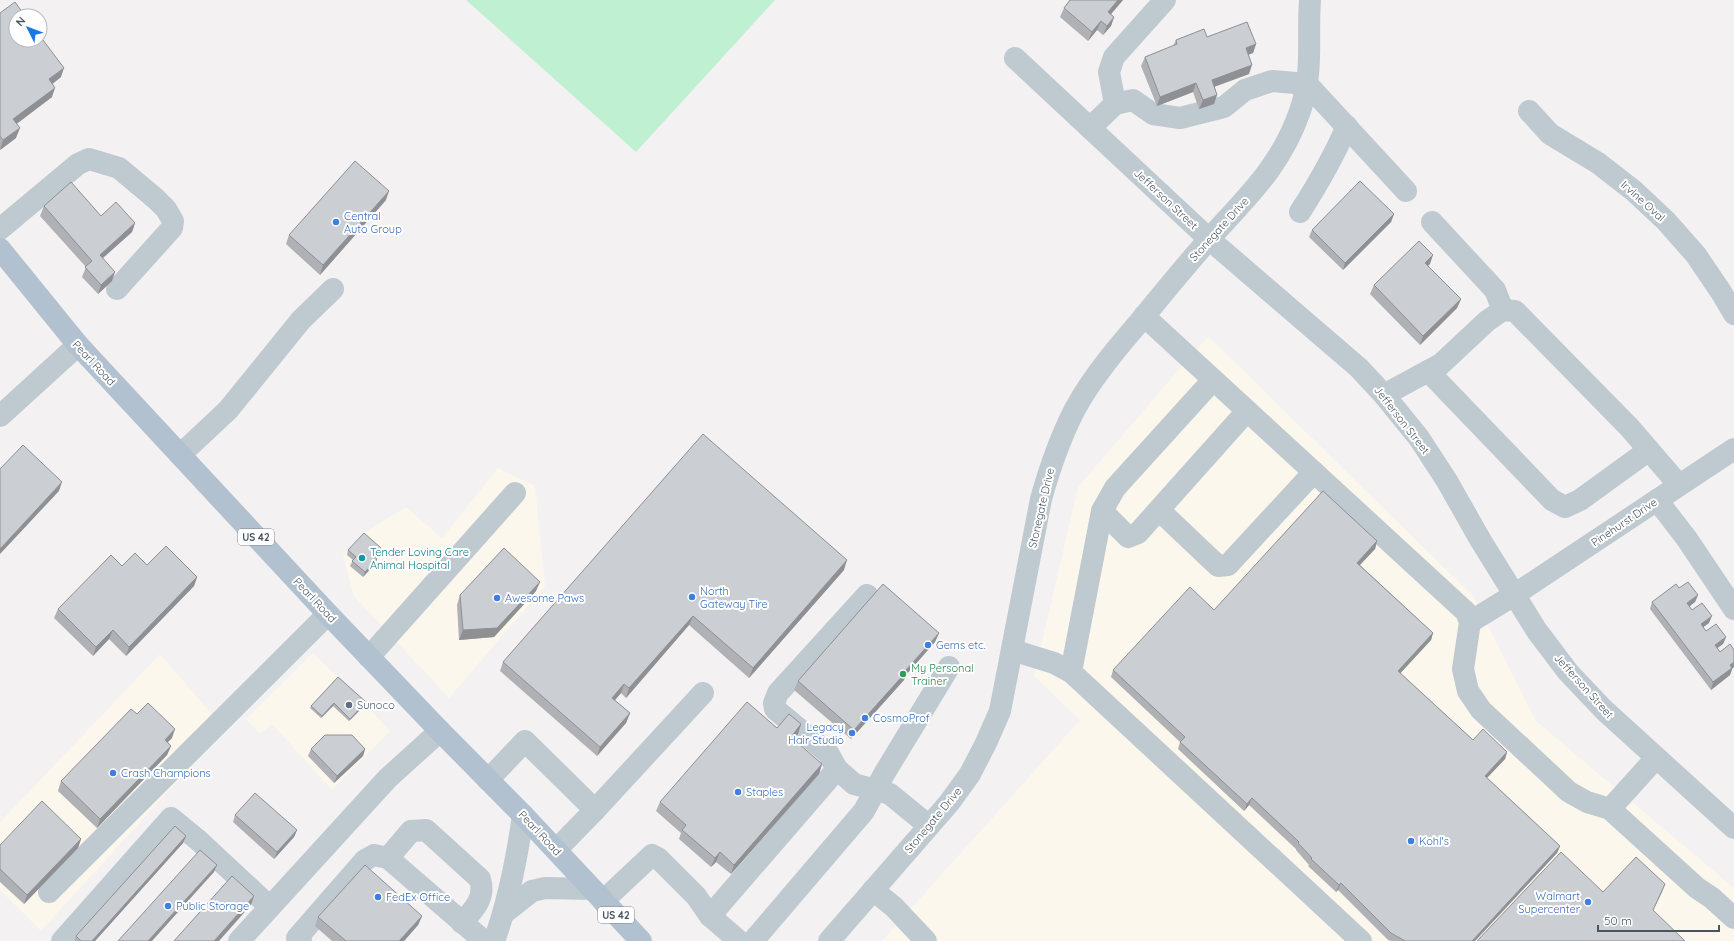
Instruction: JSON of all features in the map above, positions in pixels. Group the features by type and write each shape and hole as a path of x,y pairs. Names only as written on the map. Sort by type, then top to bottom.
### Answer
{"main road":[{"name":"Pearl Road","path":"0,249 78,345 328,614 523,815 641,941"}],"street":[{"path":"1115,104 1109,72 1114,57 1165,0"},
{"name":"Stonegate Drive","path":"829,941 950,803 962,786 986,744 1000,711 1041,499 1049,469 1060,440 1076,408 1095,376 1209,239 1263,180 1278,159 1300,110 1307,84 1310,58 1310,0"},
{"name":"Jefferson Street","path":"1015,58 1209,239 1359,368 1384,394 1419,438 1443,474 1514,595 1537,631 1568,672 1604,710 1734,828"},
{"path":"1090,128 1115,104 1133,100 1154,114 1180,118 1224,107 1245,90 1272,81 1307,84 1406,191"},
{"name":"Irvine Oval","path":"1529,111 1550,134 1598,163 1634,191 1666,221 1696,255 1734,314"},
{"path":"1300,212 1326,171 1347,126"},
{"path":"0,229 78,164 89,159 119,168 166,209 173,221 172,228 117,289"},
{"path":"1432,222 1495,290 1503,310"},
{"path":"180,455 228,410 301,320 333,289"},
{"path":"1384,394 1441,364 1487,321 1503,310 1515,311 1629,427 1680,485"},
{"path":"1144,316 1466,612 1470,622 1463,669 1468,691 1481,710 1570,792 1587,802 1610,809 1697,888 1712,898 1734,918"},
{"path":"0,416 78,345"},
{"path":"1428,371 1552,500 1565,507 1580,500 1649,450"},
{"path":"1071,672 1102,512 1115,488 1213,380"},
{"path":"1102,512 1128,537 1138,533 1247,411"},
{"name":"Pinehurst Drive","path":"1470,622 1514,595 1734,448"},
{"path":"1159,510 1218,566 1228,565 1314,472"},
{"path":"369,656 515,493"},
{"path":"1657,500 1687,539 1734,609"},
{"path":"867,595 778,693 774,704 775,710 828,753 837,769 854,784 890,794 929,826"},
{"path":"48,892 328,614"},
{"path":"1012,650 1047,660 1071,672 1356,940"},
{"path":"753,941 864,811 875,790 949,667"},
{"path":"556,850 703,694"},
{"path":"239,941 388,778 440,731"},
{"path":"488,780 525,741 595,810"},
{"path":"1610,809 1656,758"},
{"path":"710,916 837,769"},
{"path":"494,941 504,913 517,858 523,815"},
{"path":"62,941 171,818 198,840 270,907"},
{"path":"388,858 411,831 426,830 480,879 482,887 478,904 462,923"},
{"path":"297,940 364,860 374,855 388,858 484,941"},
{"path":"504,913 532,891 545,888 597,895 652,855 658,858 696,896 710,916 739,941"},
{"path":"873,890 894,907 926,941"}],"shaded area":[{"path":"1208,336 1473,596 1536,721 1734,888 1734,941 882,941 1080,720 1034,676 1078,487"},
{"path":"498,468 535,486 545,586 449,698 354,596 343,556 364,533 406,507 442,538"},
{"path":"313,653 390,731 332,790 272,724 260,734 246,719"},
{"path":"160,654 214,716 227,727 41,931 0,890 0,822"}],"green space":[{"path":"466,0 775,0 636,152"}],"building":[{"path":"1070,0 1118,0 1108,12 1114,17 1107,26 1101,21 1092,32 1064,8"},
{"path":"15,2 19,8 8,8 8,48 48,48 48,47 64,68 49,79 55,88 13,119 20,128 3,140 0,136 0,13"},
{"path":"1247,22 1256,44 1246,48 1252,65 1212,80 1217,95 1203,100 1196,83 1160,97 1145,57 1177,44 1176,40 1204,29 1207,37"},
{"name":"Central Auto Group","path":"355,161 389,191 323,265 289,235"},
{"path":"1360,181 1394,214 1345,263 1312,230"},
{"path":"71,182 101,216 116,202 135,223 100,255 115,272 101,285 85,267 92,261 44,206"},
{"path":"1419,241 1433,255 1425,263 1461,299 1423,336 1374,285"},
{"name":"North Gateway Tire","path":"703,434 847,560 753,668 693,616 629,688 624,684 612,698 630,713 600,747 503,662"},
{"path":"23,445 62,482 0,549 0,469"},
{"path":"1323,491 1377,541 1357,563 1433,633 1398,671 1473,740 1483,729 1507,752 1485,776 1560,846 1472,941 1405,941 1391,933 1341,883 1339,885 1311,859 1312,858 1298,843 1299,842 1252,798 1247,804 1180,742 1185,737 1113,670 1190,587 1214,610"},
{"name":"Tender Loving Care Animal Hospital","path":"364,533 381,548 373,556 377,559 365,572 352,561 356,557 348,550"},
{"path":"166,546 197,577 129,647 113,630 96,647 58,609 111,555 122,566 135,553 147,565"},
{"name":"Awesome Paws","path":"504,548 540,582 497,628 463,630 460,595"},
{"path":"1688,582 1698,595 1687,603 1692,610 1702,603 1712,616 1701,624 1706,631 1716,624 1726,637 1715,645 1720,652 1730,644 1734,650 1734,662 1730,665 1732,668 1713,682 1652,602 1676,584 1679,588"},
{"path":"883,584 939,633 854,730 798,681"},
{"path":"338,677 366,702 350,719 334,703 322,716 311,706"},
{"name":"Staples","path":"747,702 777,728 789,714 801,724 791,737 822,764 734,865 720,852 715,858 682,830 686,825 660,802"},
{"name":"Crash Champions","path":"148,703 175,729 165,740 171,746 100,819 61,781 131,709 137,714"},
{"path":"325,735 352,735 365,749 337,776 311,749"},
{"path":"255,793 297,830 277,852 235,815"},
{"path":"42,801 81,839 27,895 0,869 0,845"},
{"name":"Public Storage","path":"175,826 186,836 92,941 81,941 76,936"},
{"name":"Public Storage","path":"200,850 217,865 148,941 118,941"},
{"name":"Walmart Supercenter","path":"1561,852 1603,892 1636,857 1665,884 1653,910 1685,941 1477,941"},
{"path":"365,865 422,916 399,941 346,941 318,917"},
{"name":"Public Storage","path":"232,876 254,896 214,941 174,941"}],"place":[{"name":"Central Auto Group","path":"336,222"},
{"name":"Tender Loving Care Animal Hospital","path":"362,558"},
{"name":"North Gateway Tire","path":"692,597"},
{"name":"Awesome Paws","path":"497,598"},
{"name":"Gems etc.","path":"928,645"},
{"name":"My Personal Trainer","path":"903,674"},
{"name":"Sunoco","path":"349,705"},
{"name":"CosmoProf","path":"865,718"},
{"name":"Legacy Hair Studio","path":"852,733"},
{"name":"Crash Champions","path":"113,773"},
{"name":"Staples","path":"738,792"},
{"name":"Kohl's","path":"1411,841"},
{"name":"FedEx Office","path":"378,897"},
{"name":"Walmart Supercenter","path":"1588,902"},
{"name":"Public Storage","path":"168,906"}]}
